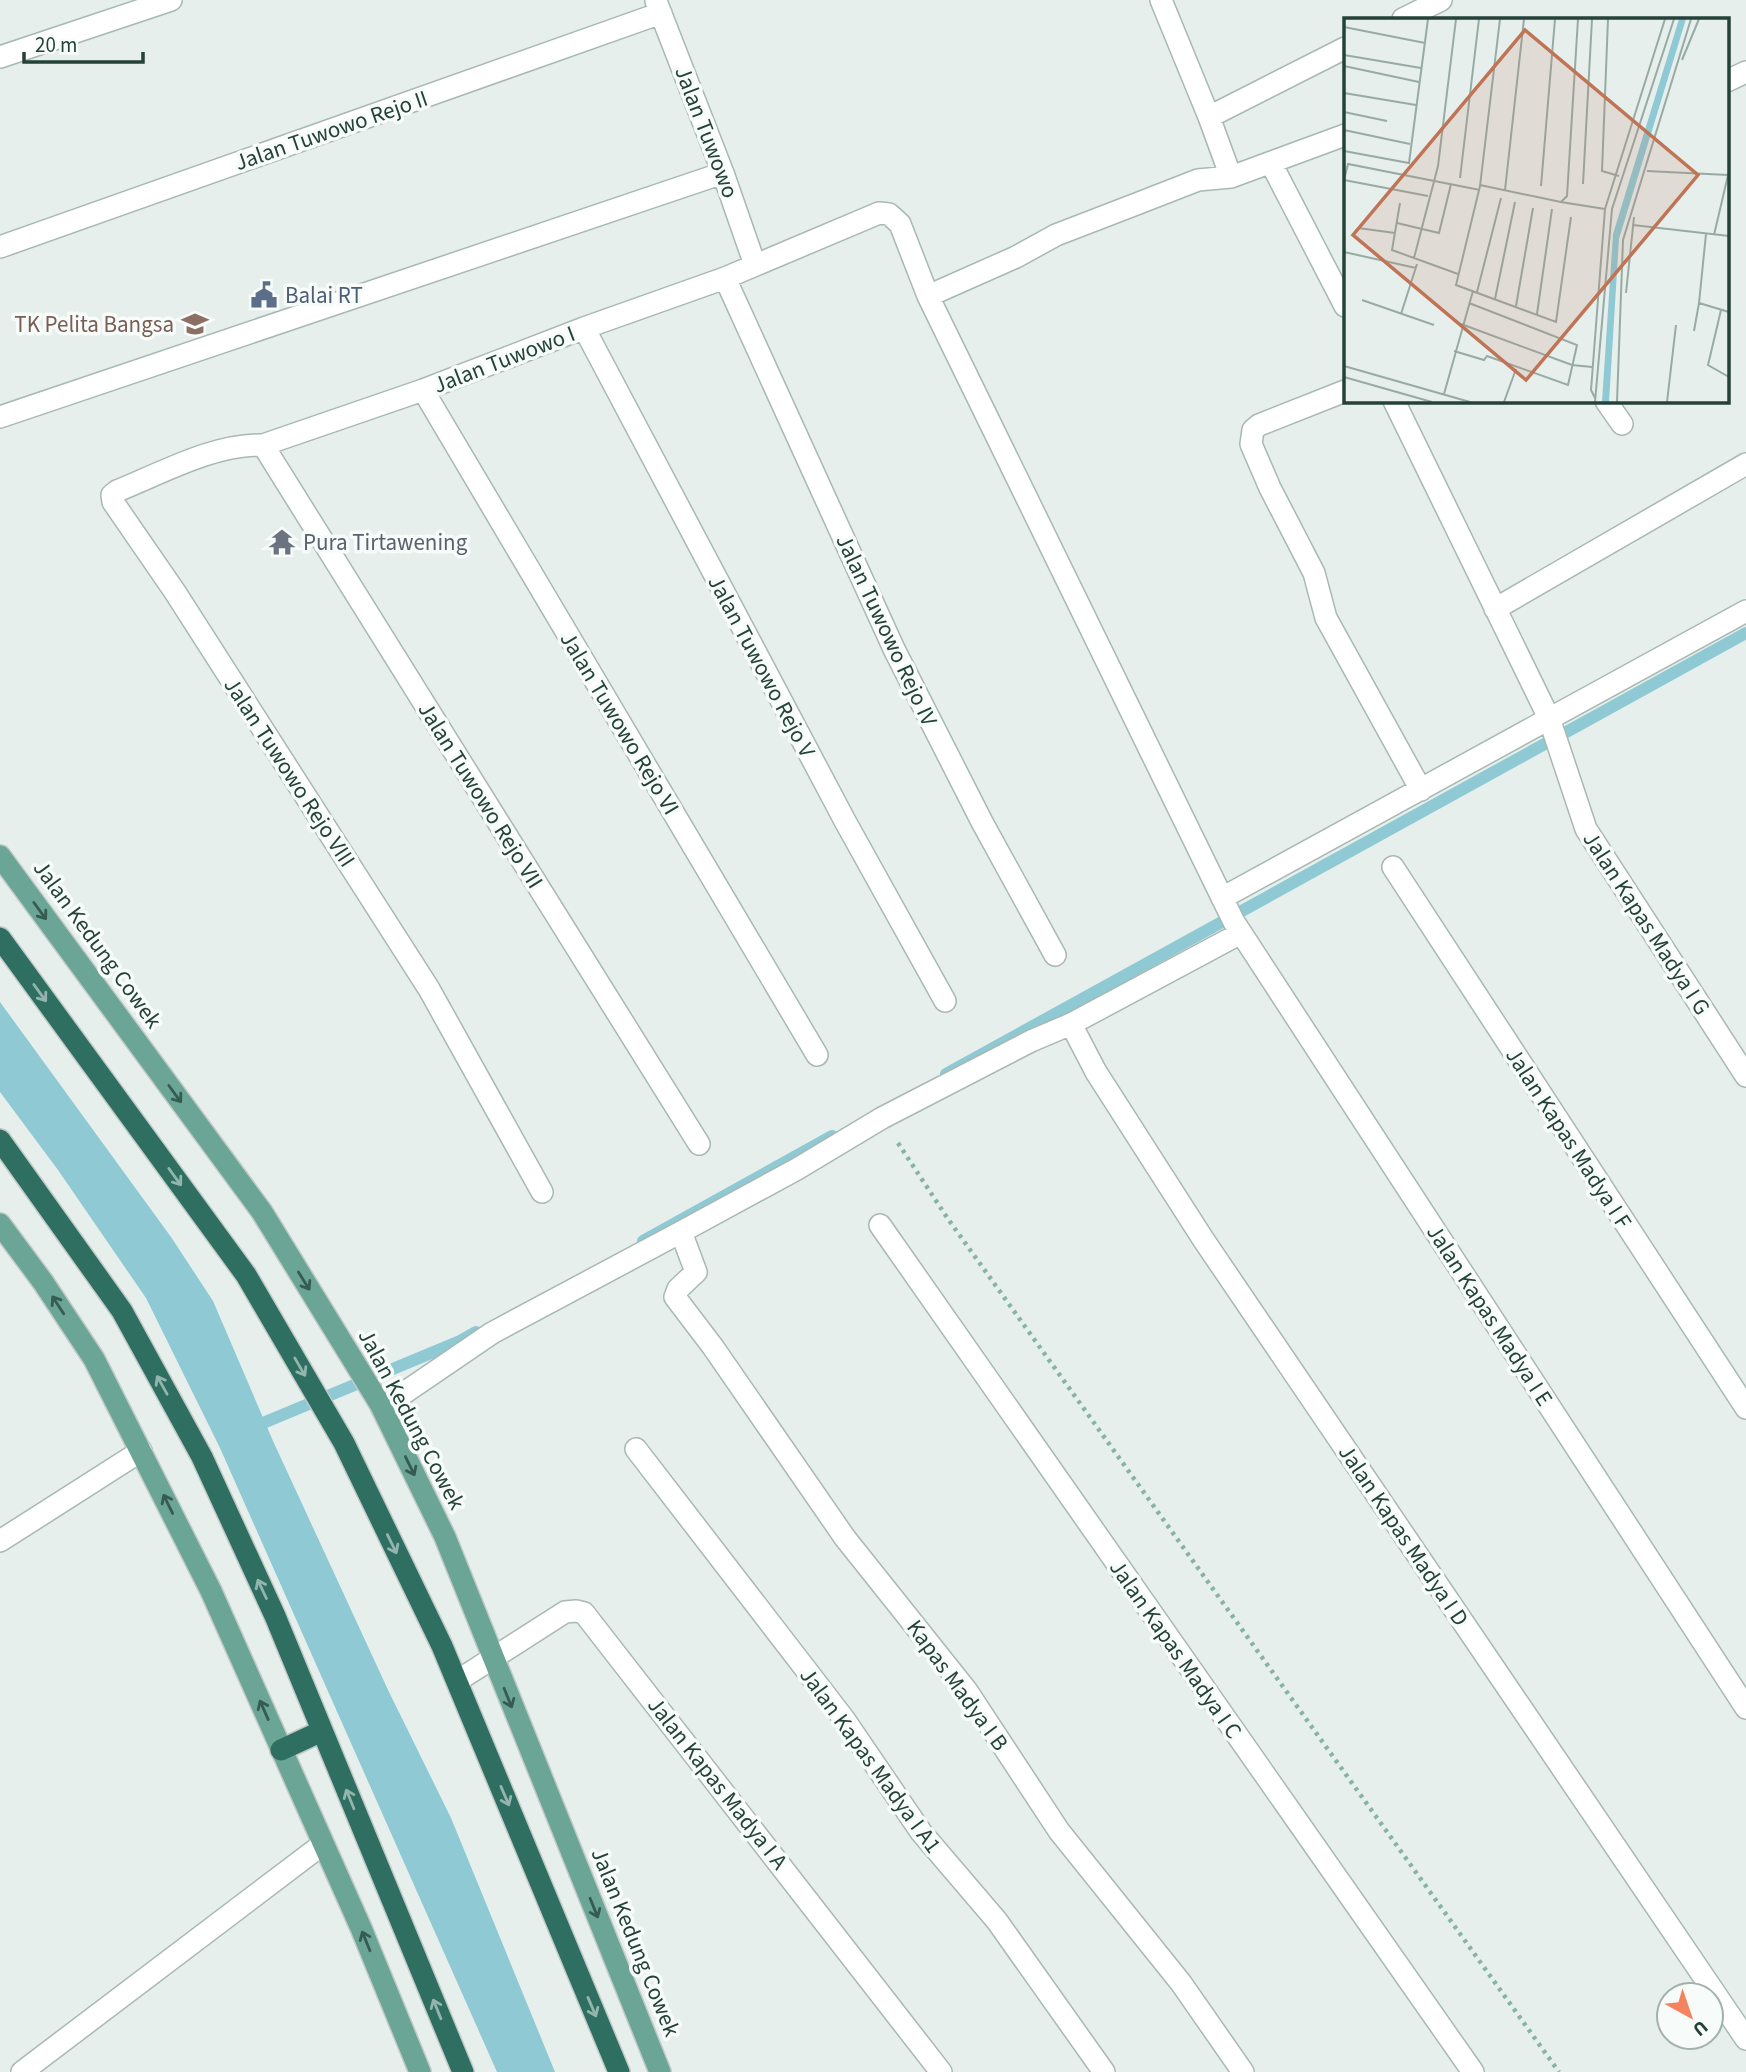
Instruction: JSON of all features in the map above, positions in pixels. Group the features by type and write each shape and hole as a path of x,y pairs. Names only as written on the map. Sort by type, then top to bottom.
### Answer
{"highway":[{"path":"0,939 246,1275 350,1455 457,1681 619,2072"},
{"path":"0,1140 122,1311 196,1445 275,1616 463,2072"},
{"path":"281,1750 322,1731"}],"main road":[{"name":"Jalan Kedung Cowek","path":"0,856 262,1212 381,1406 445,1537 660,2072"},
{"path":"0,1224 43,1282 94,1359 211,1591 420,2072"}],"street":[{"path":"0,57 113,9 171,0"},
{"path":"1161,0 1231,177"},
{"path":"1405,18 1441,0"},
{"name":"Jalan Tuwowo","path":"659,7 755,265"},
{"name":"Jalan Tuwowo Rejo II","path":"0,247 659,7"},
{"path":"1209,117 1344,49"},
{"path":"1728,80 1746,72"},
{"path":"928,296 1016,257 1056,235 1139,202 1198,180 1231,177 1344,135"},
{"path":"1271,163 1344,304"},
{"path":"0,416 723,173"},
{"name":"Jalan Tuwowo I","path":"263,445 423,390 584,328 729,287 755,265 879,213 889,214 900,224 928,296"},
{"name":"Jalan Tuwowo Rejo IV","path":"729,287 894,649 982,822 1055,955"},
{"name":"Jalan Kapas Madya I E","path":"928,296 1231,915 1746,1708"},
{"name":"Jalan Tuwowo Rejo V","path":"584,328 845,821 946,1001"},
{"name":"Jalan Tuwowo Rejo VI","path":"423,390 817,1055"},
{"path":"1344,391 1259,425 1253,430 1251,444 1270,488 1314,573 1326,618 1421,790"},
{"name":"Jalan Kapas Madya I G","path":"1394,402 1550,721 1586,829 1746,1076"},
{"path":"1607,402 1622,424"},
{"name":"Jalan Tuwowo Rejo VII","path":"263,445 699,1144"},
{"name":"Jalan Tuwowo Rejo VIII","path":"263,445 240,446 208,455 117,491 112,495 112,500 175,592 422,978 542,1192"},
{"path":"1495,609 1746,464"},
{"path":"381,1406 492,1333 797,1169 882,1118 1031,1041 1071,1024 1421,790 1746,611"},
{"name":"Jalan Kapas Madya I F","path":"1393,867 1746,1408"},
{"name":"Jalan Kapas Madya I D","path":"1071,1024 1096,1072 1203,1239 1746,2039"},
{"name":"Jalan Kapas Madya I C","path":"880,1225 1473,2072"},
{"name":"Kapas Madya I B","path":"681,1231 696,1272 678,1289 675,1297 713,1347 845,1538 967,1691 1059,1831 1181,1983 1243,2072"},
{"name":"Jalan Kapas Madya I A1","path":"636,1449 747,1597 844,1719 920,1832 997,1921 1104,2072"},
{"path":"0,1541 141,1451"},
{"name":"Jalan Kapas Madya I A","path":"457,1681 565,1612 584,1613 941,2072"},
{"path":"22,2072 323,1844"}],"path":[{"path":"882,1118 948,1219 1559,2072"}],"water":[{"path":"0,1002 171,1237 213,1301 273,1441 389,1692 451,1818 555,2072 497,2072 220,1448 146,1298 58,1170 0,1092"}],"waterway":[{"path":"946,1074 1746,633"},
{"path":"643,1241 832,1136"},
{"path":"251,1428 476,1332"}],"place":[{"name":"Balai RT","path":"264,295"},
{"name":"TK Pelita Bangsa","path":"195,324"},
{"name":"Pura Tirtawening","path":"282,542"}]}
